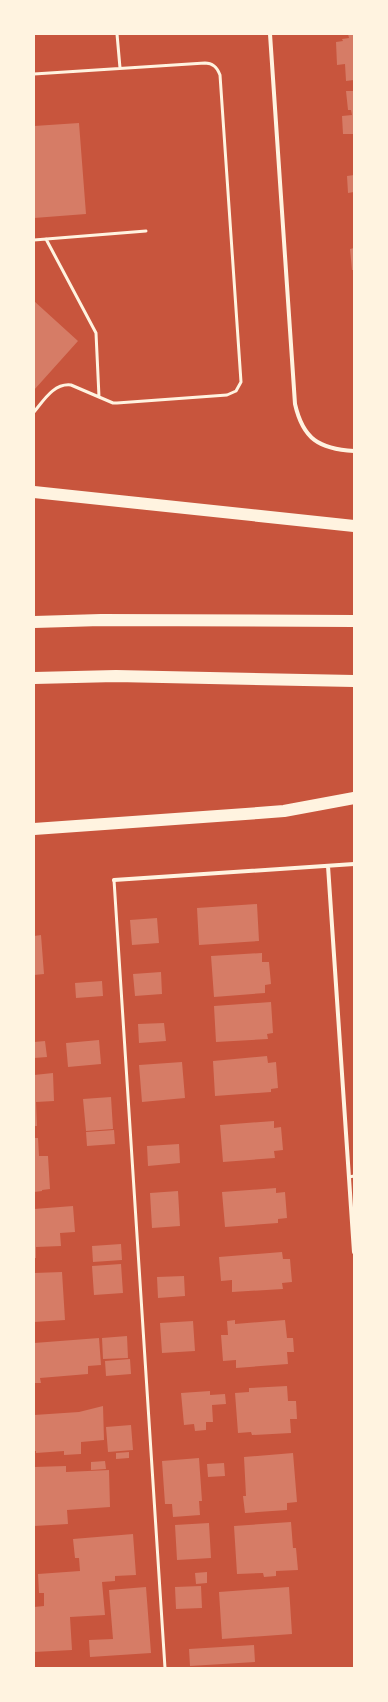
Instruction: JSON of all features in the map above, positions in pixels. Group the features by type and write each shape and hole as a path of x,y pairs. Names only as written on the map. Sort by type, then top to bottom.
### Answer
{"highway":[{"path":"38,491 354,526"},
{"path":"34,622 101,620 354,621"},
{"path":"34,678 116,676 354,681"},
{"path":"34,829 284,811 354,798"}],"street":[{"path":"270,34 295,404 302,427 310,437 322,446 336,450 354,451"},
{"path":"114,880 354,864"},
{"path":"328,866 352,1176 354,1252"}],"lane":[{"path":"117,34 120,68"},
{"path":"34,74 204,62 210,63 218,70 241,382 236,391 227,395 117,403 112,403 71,385 60,385 56,387 34,412"},
{"path":"34,240 146,231"},
{"path":"46,239 96,333 99,397"},
{"path":"114,880 165,1668"}],"building":[{"path":"348,34 354,34 354,80 346,81 345,64 337,65 336,42 349,38"},
{"path":"346,91 354,91 354,134 343,134 342,116 352,115 351,110 348,110"},
{"path":"79,123 86,214 34,218 34,126"},
{"path":"354,175 354,192 348,193 347,176"},
{"path":"354,248 354,270 352,270 350,249"},
{"path":"34,301 78,341 34,390"},
{"path":"257,904 259,941 199,945 197,908"},
{"path":"157,918 159,943 132,945 130,920"},
{"path":"41,935 44,974 34,975 34,936"},
{"path":"262,953 262,962 269,962 271,984 265,985 265,993 214,997 211,956"},
{"path":"161,972 162,994 135,996 133,974"},
{"path":"102,981 103,996 76,998 75,983"},
{"path":"271,1002 273,1033 267,1034 268,1039 216,1042 214,1006"},
{"path":"164,1023 166,1041 139,1043 138,1024"},
{"path":"99,1040 101,1064 68,1067 66,1043"},
{"path":"45,1041 47,1057 34,1058 34,1042"},
{"path":"267,1056 268,1063 276,1062 278,1088 271,1089 271,1092 215,1096 213,1061"},
{"path":"182,1062 185,1098 142,1102 139,1065"},
{"path":"53,1073 54,1101 36,1102 37,1126 34,1126 34,1075"},
{"path":"111,1097 113,1129 86,1131 83,1099"},
{"path":"274,1121 274,1128 281,1127 283,1150 274,1151 275,1158 223,1162 220,1125"},
{"path":"114,1130 115,1144 87,1146 86,1132"},
{"path":"34,1138 38,1138 39,1156 48,1156 50,1189 34,1192"},
{"path":"179,1144 180,1163 148,1166 147,1146"},
{"path":"276,1188 276,1193 285,1192 287,1218 278,1219 278,1223 225,1227 222,1192"},
{"path":"178,1191 180,1226 152,1228 150,1193"},
{"path":"73,1206 75,1232 60,1233 61,1246 36,1247 36,1258 34,1258 34,1209"},
{"path":"121,1244 122,1260 93,1262 92,1246"},
{"path":"282,1252 283,1259 290,1259 292,1282 282,1283 283,1289 232,1292 232,1280 221,1281 219,1257"},
{"path":"121,1264 123,1293 94,1295 92,1266"},
{"path":"62,1272 65,1320 34,1322 34,1273"},
{"path":"184,1276 185,1296 158,1298 157,1277"},
{"path":"235,1320 235,1324 285,1320 287,1338 293,1338 294,1352 287,1352 288,1364 236,1368 236,1360 223,1361 221,1335 228,1335 227,1321"},
{"path":"193,1321 195,1351 162,1353 160,1323"},
{"path":"127,1336 128,1358 103,1359 102,1338"},
{"path":"99,1338 101,1365 88,1366 88,1374 40,1378 41,1383 34,1383 34,1343"},
{"path":"130,1359 131,1374 106,1376 105,1361"},
{"path":"287,1386 288,1401 296,1401 297,1419 290,1419 291,1433 252,1435 251,1432 238,1433 235,1393 249,1392 249,1388"},
{"path":"210,1391 210,1395 225,1394 226,1404 212,1405 213,1422 206,1422 206,1430 195,1431 194,1424 184,1425 181,1393"},
{"path":"103,1406 104,1440 81,1442 81,1454 64,1455 64,1451 36,1453 36,1451 34,1451 34,1415 79,1412"},
{"path":"131,1425 133,1450 108,1452 106,1427"},
{"path":"129,1452 129,1458 116,1459 116,1453"},
{"path":"293,1453 297,1502 287,1503 287,1510 245,1513 243,1496 246,1496 244,1457"},
{"path":"199,1458 202,1501 199,1501 200,1515 173,1517 172,1504 165,1504 162,1461"},
{"path":"105,1461 106,1469 91,1470 91,1462"},
{"path":"224,1463 225,1476 208,1477 207,1464"},
{"path":"66,1466 66,1472 109,1470 110,1507 67,1510 68,1524 34,1526 34,1467"},
{"path":"291,1522 293,1548 296,1548 298,1570 276,1571 276,1576 264,1577 263,1573 237,1574 234,1526"},
{"path":"209,1523 211,1558 177,1560 175,1525"},
{"path":"133,1534 136,1575 115,1576 115,1581 102,1582 105,1615 70,1617 72,1650 34,1652 34,1607 44,1606 44,1593 39,1593 38,1574 80,1571 79,1558 75,1558 73,1539"},
{"path":"207,1572 207,1583 196,1584 195,1573"},
{"path":"201,1586 202,1608 176,1609 175,1587"},
{"path":"146,1587 151,1653 90,1657 89,1640 113,1639 109,1590"},
{"path":"289,1587 292,1634 222,1639 219,1592"},
{"path":"254,1645 255,1662 190,1666 189,1649"}]}
